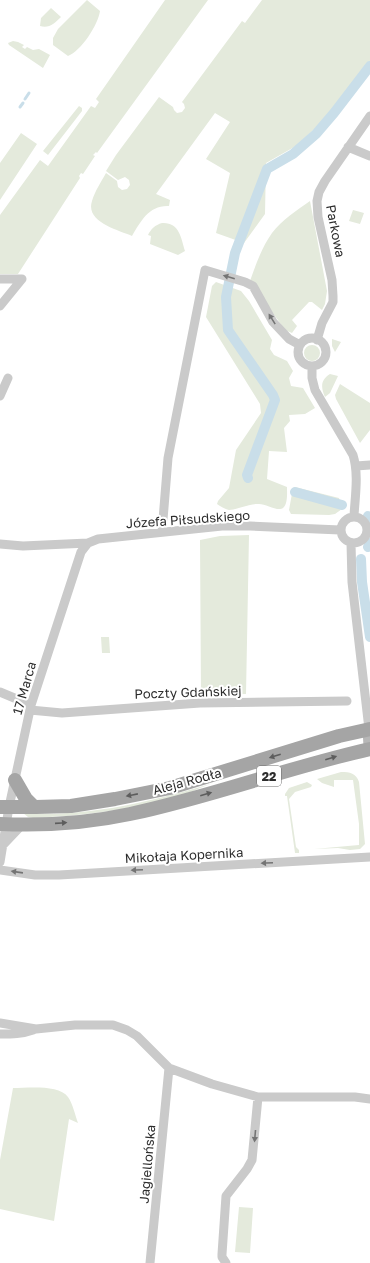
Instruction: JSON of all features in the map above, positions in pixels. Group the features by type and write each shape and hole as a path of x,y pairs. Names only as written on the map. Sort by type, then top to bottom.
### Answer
{"main road":[{"name":"Aleja Rodła","path":"5,807 71,806 170,788 339,736 369,729"},
{"name":"Aleja Rodła","path":"3,824 22,825 85,821 130,814 168,805 338,756 370,749"},
{"path":"15,780 26,799 34,807"}],"street":[{"name":"Parkowa","path":"317,340 322,323 333,302 332,280 318,217 317,201 319,192 370,116"},
{"path":"348,148 370,156"},
{"path":"162,532 168,458 209,271 246,282 253,286 282,333 289,340 300,345"},
{"path":"0,279 22,279 0,306"},
{"path":"306,340 317,340 325,347 326,355 320,364 312,366 304,364 299,358 298,354 300,345 306,340"},
{"path":"312,366 312,378 316,390 353,455 356,466 354,516"},
{"path":"0,396 8,378"},
{"path":"356,466 370,465"},
{"path":"354,516 362,520 367,527 367,531 366,535 361,541 352,543 342,538 340,530 341,524 344,520 354,516"},
{"name":"Józefa Piłsudskiego","path":"0,544 23,546 88,543 98,539 229,526 340,530"},
{"name":"17 Marca","path":"0,862 3,845 5,807 15,780 31,708 81,552 88,543"},
{"path":"352,543 352,582 370,746"},
{"name":"Poczty Gdańskiej","path":"0,692 31,708 62,713 200,703 347,701"},
{"path":"3,845 22,825"},
{"name":"Mikołaja Kopernika","path":"0,870 35,875 59,875 370,857"},
{"path":"0,1022 19,1027 36,1029 75,1025 113,1025 127,1030 136,1036 169,1068 212,1084 258,1097 355,1097 370,1099"},
{"path":"0,1034 26,1033 36,1029"},
{"name":"Jagiellońska","path":"150,1263 169,1068"},
{"path":"226,1263 222,1257 222,1254 226,1196 247,1169 252,1160 258,1097"}],"shaded area":[{"path":"87,0 100,11 99,17 88,37 78,49 68,56 53,45 53,38 58,29"},
{"path":"165,0 208,0 97,153 96,152 93,155 95,156 83,174 81,173 79,176 80,178 18,274 0,274 0,215 40,160 48,166 91,106 95,108 99,102 96,99"},
{"path":"262,0 370,0 370,61 322,122 296,146 266,163 265,214 244,243 216,233 230,173 206,159 230,122 215,113 156,194 170,200 169,206 156,208 146,215 132,236 111,228 98,220 93,214 91,208 96,190 106,173 117,181 118,187 122,190 127,189 130,185 129,180 125,177 118,180 106,171 159,97 173,107 177,113 182,112 185,108 182,102 242,21 245,23"},
{"path":"51,8 61,17 49,26 40,26 41,18"},
{"path":"13,41 24,45 22,47 25,49 27,47 33,50 39,49 50,55 43,68 9,45 8,43"},
{"path":"79,106 82,108 82,111 48,155 43,151"},
{"path":"21,133 37,144 0,200 0,163"},
{"path":"310,201 327,291 325,304 322,310 312,302 309,302 292,320 297,326 292,333 285,330 250,281 268,238 285,220"},
{"path":"353,210 364,213 360,224 349,221"},
{"path":"162,223 168,223 176,228 185,251 178,255 150,244 151,236 148,235 149,233 155,226"},
{"path":"216,282 241,291 249,301 272,340 270,349 274,355 287,361 293,371 289,378 291,386 303,388 315,408 305,414 289,415 290,421 284,428 287,452 269,451 267,479 287,487 286,504 281,509 262,504 255,504 229,510 217,504 229,488 236,450 261,413 260,404 206,317 212,286"},
{"path":"332,339 341,342 335,352 332,346"},
{"path":"312,345 318,347 320,353 318,359 312,361 306,359 304,353 306,347"},
{"path":"330,374 338,376 330,393 325,397 322,384 324,379"},
{"path":"340,384 370,403 370,430 360,443 336,399 335,395"},
{"path":"295,487 339,498 342,509 335,514 329,515 291,514 289,510 293,488"},
{"path":"249,535 246,694 201,695 200,540 220,536"},
{"path":"101,637 109,637 110,653 102,653"},
{"path":"341,772 352,774 359,782 365,844 360,849 350,850 338,848 314,849 359,845 359,824 353,780 334,780 334,787 322,783 317,779"},
{"path":"220,781 175,797 118,810 33,818 28,817 23,813 72,813 123,806 172,795"},
{"path":"307,782 312,785 311,787 295,792 289,799 296,847 299,850 299,853 295,853 287,796 285,796 285,794 289,788"},
{"path":"13,1088 50,1088 64,1093 71,1103 78,1123 69,1119 54,1221 0,1209 0,1160"},
{"path":"239,1207 253,1208 250,1253 235,1252"}],"waterway":[{"path":"248,478 247,475 275,400 228,330 226,297 235,253 267,169 293,154 316,134 370,66"},
{"path":"25,99 29,93"},
{"path":"20,107 23,103"},
{"path":"295,492 342,505"},
{"path":"368,547 370,543"},
{"path":"361,559 362,582 370,637"}]}
